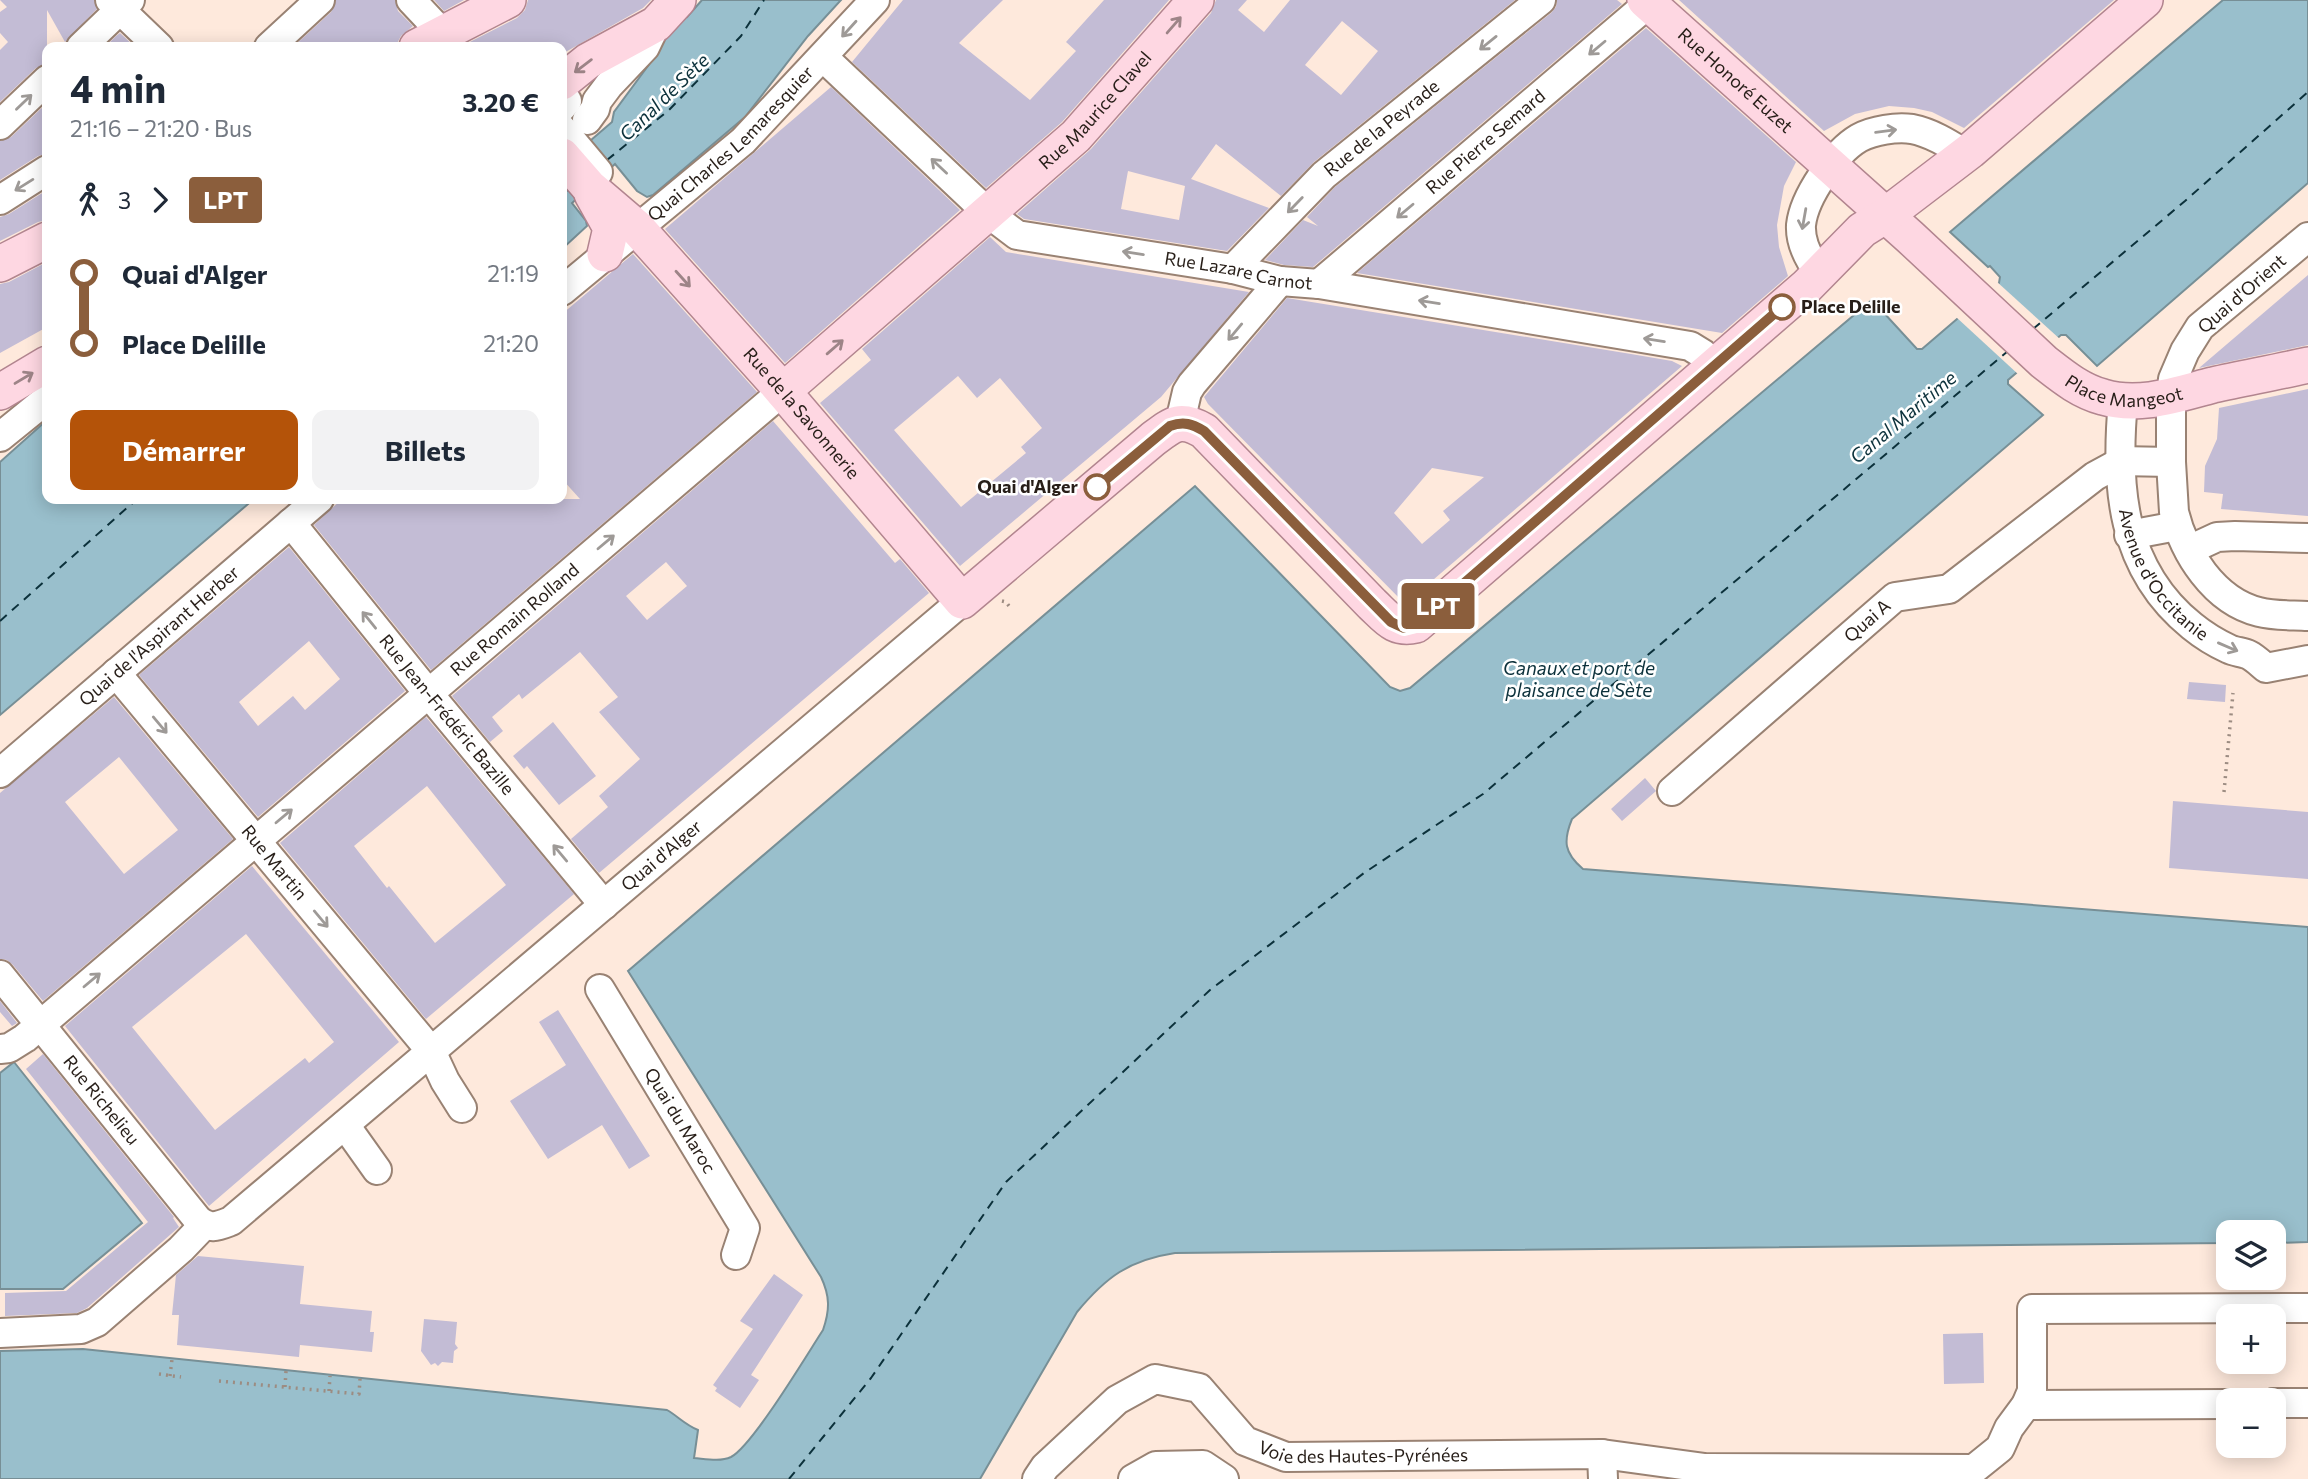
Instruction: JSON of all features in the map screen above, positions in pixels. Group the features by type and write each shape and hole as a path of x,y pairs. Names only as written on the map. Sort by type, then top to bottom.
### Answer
{"main road":[{"path":"440,42 508,0"},
{"name":"Rue Maurice Clavel","path":"988,213 1076,136 1196,0"},
{"path":"1180,422 1192,424 1204,431 1391,622 1404,628 1416,625 1820,274 1861,230 1886,215 1968,153 2146,0"},
{"name":"Rue Honoré Euzet","path":"1649,1 1827,163"},
{"path":"605,254 611,228 595,182 568,126 588,61 667,12"},
{"path":"1827,163 1886,215"},
{"name":"Rue de la Savonnerie","path":"595,182 783,391 962,601"},
{"name":"Rue Romain Rolland","path":"783,391 988,213"},
{"name":"Place Mangeot","path":"1886,215 2044,362 2088,392 2123,401 2171,397 2308,365"},
{"path":"0,264 42,243"},
{"path":"0,393 42,367"},
{"name":"Quai d'Alger","path":"962,601 1153,439 1180,422"}],"street":[{"path":"284,42 320,0"},
{"path":"411,0 437,42"},
{"name":"Quai Charles Lemaresquier","path":"634,225 743,141 876,0"},
{"name":"Rue de la Peyrade","path":"1233,269 1324,176 1541,0"},
{"name":"Rue Pierre Semard","path":"1319,284 1649,1"},
{"path":"85,42 120,3 155,42"},
{"name":"Rue Lazare Carnot","path":"823,57 988,213 1017,235 1233,269 1280,281 1319,284 1690,346 1715,365"},
{"path":"0,125 42,84"},
{"path":"1820,274 1812,264 1804,245 1801,226 1807,202 1827,163 1858,138 1872,132 1893,129 1910,129 1930,134 1968,153"},
{"path":"0,200 42,173"},
{"path":"567,287 634,225"},
{"name":"Quai d'Orient","path":"2171,397 2173,379 2185,351 2200,327 2308,237"},
{"path":"1180,422 1187,392 1192,384 1280,281"},
{"name":"Rue Romain Rolland","path":"0,1049 16,1044 40,1024 783,391"},
{"name":"Avenue d'Occitanie","path":"2171,397 2174,512 2183,538 2205,576 2229,598 2258,612 2308,616"},
{"name":"Avenue d'Occitanie","path":"2123,401 2119,462 2129,535 2136,555 2158,588 2173,608 2201,633 2229,649 2250,655 2266,668 2307,659"},
{"path":"0,437 42,404"},
{"path":"2119,462 2171,462"},
{"name":"Quai A","path":"1672,791 1895,597 1949,589 2095,476 2119,462"},
{"name":"Quai de l'Aspirant Herber","path":"0,773 313,504"},
{"name":"Rue Jean-Frédéric Bazille","path":"291,523 604,905"},
{"path":"2129,535 2308,538"},
{"name":"Quai d'Alger","path":"204,1225 214,1227 232,1221 962,601"},
{"name":"Rue Martin","path":"116,673 431,1051 462,1108"},
{"name":"Rue Richelieu","path":"0,975 204,1225"},
{"name":"Quai du Maroc","path":"600,989 745,1228 736,1255"},
{"path":"345,1125 377,1170"},
{"path":"0,1333 89,1327 107,1315 204,1225"},
{"path":"2216,1404 2026,1405 2032,1391 2032,1309 2308,1308"},
{"name":"Voie des Hautes-Pyrénées","path":"1037,1479 1045,1467 1117,1400 1155,1379 1199,1388 1245,1441 1279,1468 1602,1466 1974,1469 2000,1448 2009,1428 2026,1405"},
{"path":"2286,1403 2308,1403"},
{"path":"1133,1479 1156,1466 1203,1465 1224,1479"}],"path":[{"path":"2224,792 2234,693"},
{"path":"170,1376 172,1359"},
{"path":"285,1387 286,1371"},
{"path":"159,1374 181,1377"},
{"path":"329,1391 330,1376"},
{"path":"219,1381 359,1394 360,1379"}],"water":[{"name":"Canal de Sète","path":"702,0 841,0 808,36 745,117 653,195 647,197 637,191 615,164 572,203 587,226 567,244 567,161 612,122 614,112 659,51 659,43 680,15 687,17"},
{"path":"2223,0 2308,0 2308,183 2097,366 2066,335 2061,335 2008,380 2008,384 2043,415 1572,819 1567,834 1569,852 1583,869 2308,927 2308,1242 2286,1243 2286,1220 2216,1220 2216,1243 1175,1253 1144,1260 1120,1272 1098,1289 1077,1312 980,1479 0,1479 0,1351 83,1349 667,1410 698,1430 694,1458 718,1460 731,1457 752,1436 823,1330 828,1309 826,1290 821,1277 628,971 1195,486 1390,687 1400,691 1410,688 1872,300 1917,349 1922,349 1999,283 2000,277 1990,266 1950,232"},
{"path":"42,424 42,504 248,504 0,715 0,462"},
{"path":"14,1062 142,1223 63,1289 0,1289 0,1073"}],"pier":[{"path":"1996,281 2061,340 2019,375 1956,317"}],"building":[{"path":"0,0 94,0 97,9 65,42 47,10 47,42 42,42 42,66 36,68 0,102 0,50 8,42 0,33 0,12 7,7"},
{"path":"336,0 395,0 398,11 413,26 398,42 298,42 331,12"},
{"path":"434,0 464,0 444,11"},
{"path":"528,0 651,0 643,8 567,51 567,42 470,42 517,18 525,10"},
{"path":"903,0 1003,0 959,43 1030,100 1076,51 1066,42 1104,0 1169,0 1062,122 986,188 852,62"},
{"path":"1216,0 1247,0 1238,10 1264,32 1290,0 1515,0 1314,162 1281,196 1216,144 1191,179 1269,208 1227,251 1024,219 1017,214 1091,149 1211,13","holes":["1342,21 1378,51 1341,95 1305,65","1128,171 1185,186 1179,220 1121,209"]},
{"path":"1557,0 1617,0 1622,4 1313,267 1284,265 1265,260 1303,220 1318,226 1307,217 1335,187 1551,13"},
{"path":"1679,0 2114,0 1964,128 1932,112 1889,106 1855,114 1824,131"},
{"path":"1646,28 1796,162 1784,186 1777,225 1779,247 1788,276 1722,333 1357,273"},
{"path":"120,33 130,42 110,42"},
{"path":"831,87 960,210 785,363 665,229"},
{"path":"42,108 42,155 0,180 0,141 11,137"},
{"path":"42,193 42,221 0,241 0,217"},
{"path":"990,237 1006,252 1249,292 1161,397 960,566 820,403 871,360 862,349","holes":["958,376 977,398 1000,378 1042,428 1021,447 1026,453 961,507 894,430"]},
{"path":"633,254 757,392 431,670 314,525 337,504 567,504 567,499 580,499 567,485 567,310"},
{"path":"42,265 42,330 0,353 0,284"},
{"path":"2308,275 2308,345 2199,368 2247,327"},
{"path":"1287,298 1672,361 1682,366 1405,604 1204,397","holes":["1432,468 1484,477 1443,511 1450,520 1422,544 1394,513"]},
{"path":"2308,389 2308,516 2221,509 2223,494 2204,492 2205,466 2217,439 2219,408"},
{"path":"773,421 895,563 900,559 929,593 599,873 571,839 608,807 599,796 640,759 599,712 618,697 580,652 522,699 519,694 492,717 503,731 490,742 452,696","holes":["666,562 687,586 647,620 626,596"]},
{"path":"289,547 405,691 258,817 139,675","holes":["309,641 340,679 305,710 293,696 258,726 239,702"]},
{"path":"2189,682 2226,685 2225,702 2187,699"},
{"path":"114,697 233,839 43,1001 13,965 0,959 0,793","holes":["119,757 178,830 124,874 65,802"]},
{"path":"426,717 574,894 426,1019 280,843","holes":["427,786 506,885 435,943 354,846"]},
{"path":"553,722 596,776 559,805 527,766 524,769 513,756"},
{"path":"1645,778 1656,791 1622,821 1611,809"},
{"path":"2173,801 2308,812 2308,879 2169,868"},
{"path":"252,866 399,1042 209,1206 65,1026","holes":["246,934 334,1042 309,1063 305,1058 215,1130 132,1027"]},
{"path":"0,1001 17,1023 12,1026 0,1012"},
{"path":"558,1010 650,1156 629,1169 602,1125 548,1159 510,1101 566,1065 539,1022"},
{"path":"43,1054 174,1217 179,1227 87,1308 77,1313 5,1316 5,1293 66,1291 148,1222 26,1069"},
{"path":"198,1256 304,1266 300,1304 372,1311 372,1352 300,1345 299,1357 177,1345 179,1315 172,1315 176,1275"},
{"path":"774,1274 803,1295 751,1375 759,1380 740,1408 715,1391 717,1388 713,1385 753,1329 740,1321"},
{"path":"424,1319 457,1322 455,1344 458,1348 454,1351 453,1363 431,1365 421,1351"},
{"path":"1983,1333 1984,1383 1944,1384 1943,1334"}],"ferry route":[{"path":"607,160 669,110 741,36 764,0"},
{"path":"2033,329 2185,201 2308,92"},
{"path":"789,1479 871,1378 1006,1182 1210,990 1364,873 1483,794 2008,351"},
{"path":"0,621 131,504"}],"bus line":[{"name":"LPT","path":"1097,487 1170,426 1180,422 1192,424 1204,431 1391,622 1404,628 1416,625 1782,307"}],"place":[{"name":"Place Delille","path":"1782,307"},
{"name":"Quai d'Alger","path":"1097,487"}],"water label":[{"name":"Canal Maritime","path":"1903,417"},
{"name":"Canaux et port de plaisance de Sète","path":"1579,679"}]}
